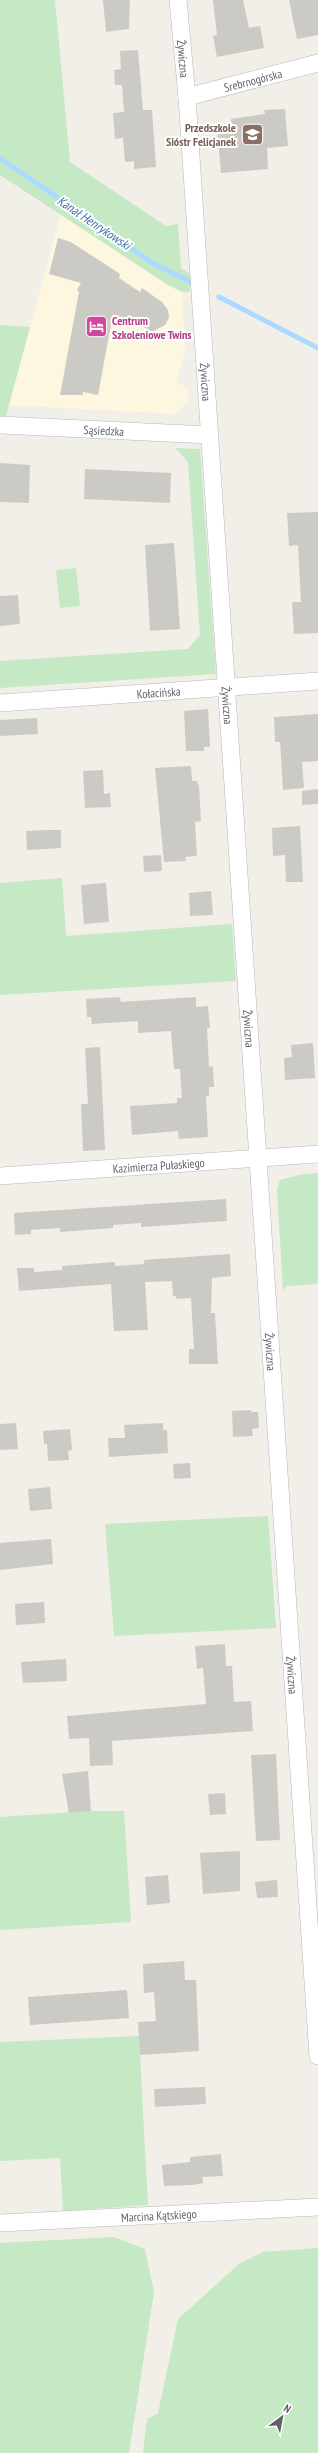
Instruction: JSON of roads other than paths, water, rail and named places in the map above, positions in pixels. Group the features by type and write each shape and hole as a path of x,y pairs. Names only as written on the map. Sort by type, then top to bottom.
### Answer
{"street":[{"name":"Żywiczna","path":"178,0 188,97 209,435 318,2056"},
{"name":"Srebrnogórska","path":"188,97 318,63"},
{"name":"Sąsiedzka","path":"0,425 209,435"},
{"name":"Kołacińska","path":"0,703 318,681"},
{"name":"Kazimierza Pułaskiego","path":"0,1176 318,1154"},
{"name":"Marcina Kątskiego","path":"0,2223 318,2207"}],"waterway":[{"name":"Kanał Henrykowski","path":"0,158 154,264 191,282"},
{"name":"Kanał Henrykowski","path":"219,297 318,348"}],"place":[{"name":"Przedszkole Sióstr Felicjanek","path":"252,134"},
{"name":"Centrum Szkoleniowe Twins","path":"97,327"}]}
